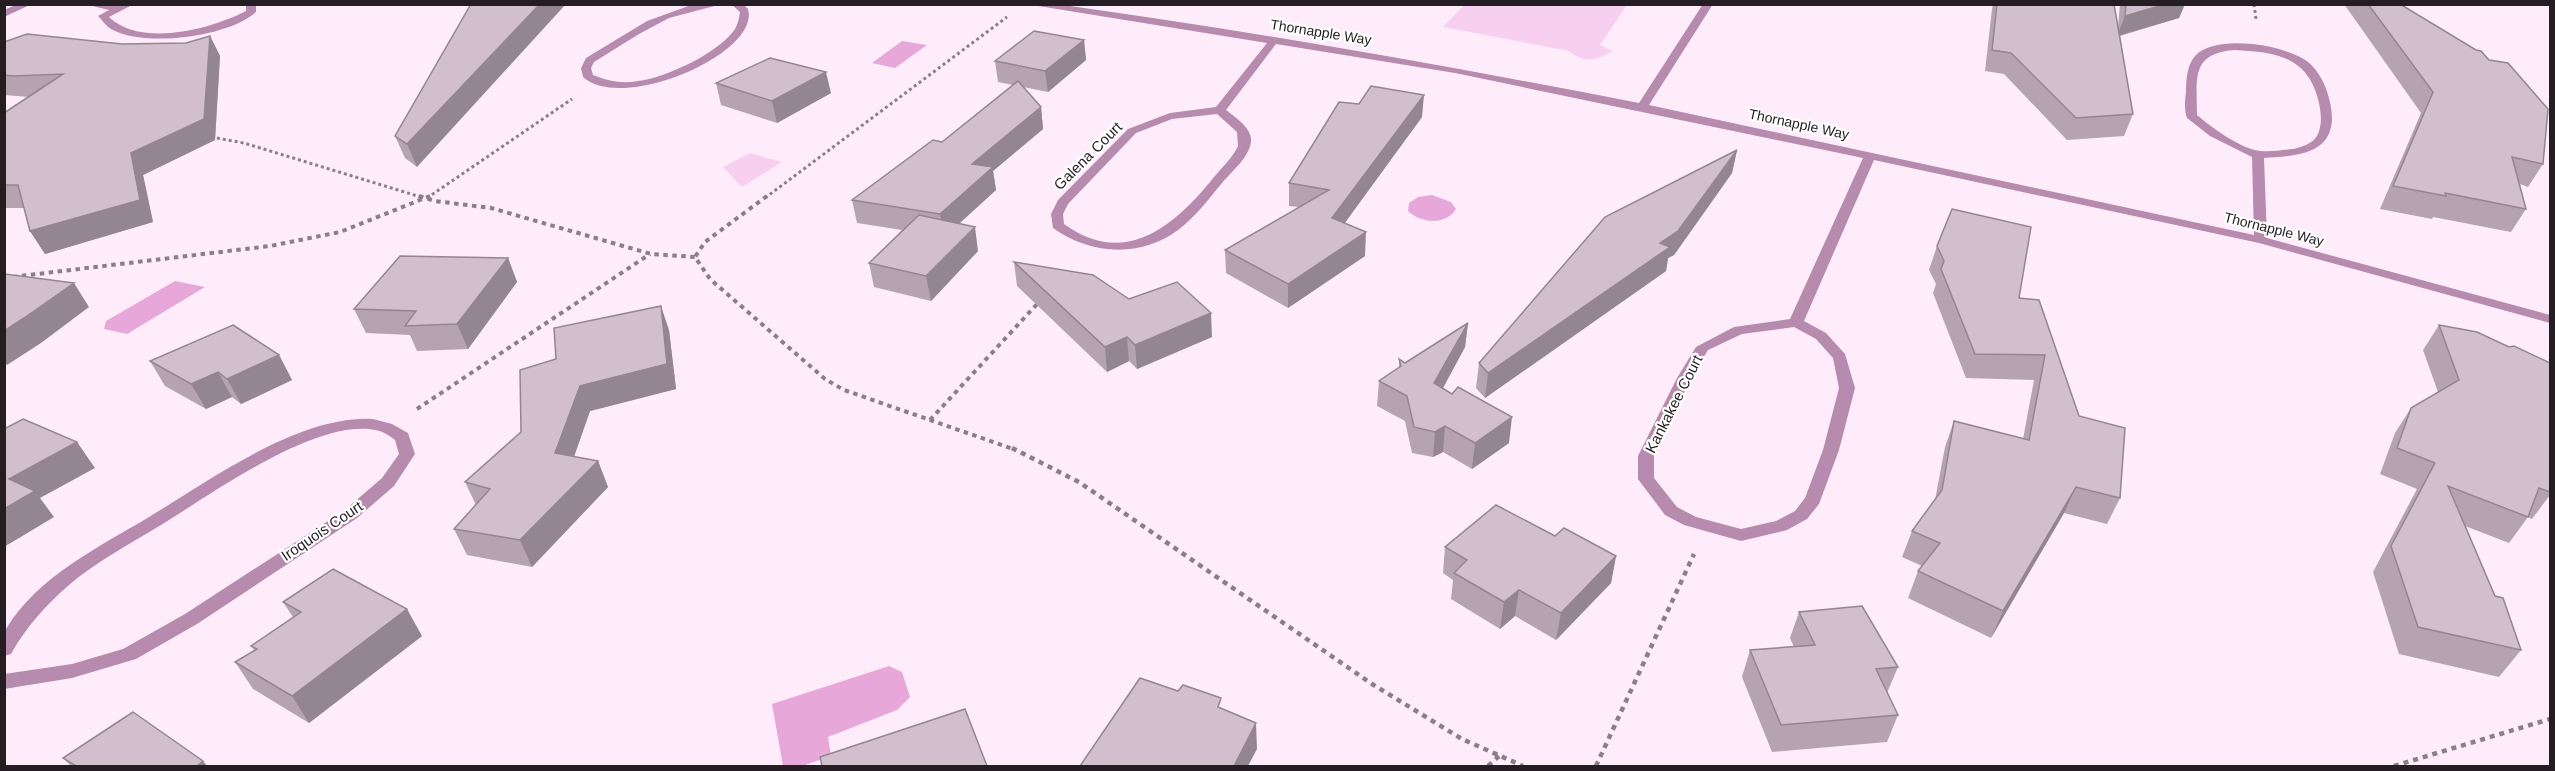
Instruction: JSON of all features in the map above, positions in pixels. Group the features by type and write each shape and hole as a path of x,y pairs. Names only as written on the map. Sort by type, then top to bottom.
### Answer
{"street":[{"path":"4,14 27,4"},
{"path":"89,4 117,8"},
{"path":"129,4 103,16 108,24 121,30 167,36 203,32 234,22 251,12 251,4"},
{"path":"717,4 671,13 628,35 590,60 586,68 588,77 597,82 617,86 656,81 676,75 702,61 741,32 746,11 736,4"},
{"name":"Thornapple Way","path":"1031,4 1275,39 1455,70 1642,107 2261,240 2550,319"},
{"path":"1642,107 1708,4"},
{"path":"1220,110 1275,39"},
{"path":"2234,46 2284,55 2304,64 2318,82 2322,90 2327,128 2324,136 2316,144 2305,149 2258,155 2205,129 2192,116 2191,88 2198,60 2204,53 2216,48 2234,46"},
{"name":"Galena Court","path":"1220,110 1242,131 1245,140 1242,149 1212,188 1171,230 1157,238 1138,243 1092,245 1069,235 1058,225 1057,214 1062,203 1132,131 1170,116 1220,110"},
{"path":"1796,322 1870,155"},
{"path":"2258,155 2261,240"},
{"name":"Kankakee Court","path":"1796,322 1821,336 1840,357 1847,388 1831,450 1813,500 1801,515 1781,526 1764,532 1741,535 1690,521 1671,512 1646,479 1646,456 1684,378 1703,347 1739,330 1796,322"},
{"path":"4,650 16,627 68,577 221,480 304,438 336,429 369,424 388,428"},
{"name":"Iroquois Court","path":"4,682 72,671 129,654 191,619 351,514 388,482 407,454 402,437 388,428"}],"path":[{"path":"695,257 705,242 1015,12"},
{"path":"4,278 301,242 340,232 427,198 597,82"},
{"path":"209,136 267,149 427,198 491,208 651,254 695,257"},
{"path":"388,428 651,254"},
{"path":"695,257 710,279 825,379 844,390 1020,451 1079,482 1372,684 1462,739 1523,766"},
{"path":"930,420 1043,297"},
{"path":"1596,766 1707,526"},
{"path":"2394,766 2550,719"},
{"path":"1488,766 1499,756"}],"shaded area":[{"path":"1464,5 1627,5 1600,45 1613,51 1602,57 1586,59 1569,51 1443,27"},
{"path":"902,41 927,45 895,68 872,63"},
{"path":"750,153 782,162 742,187 723,167"},
{"path":"1432,195 1451,202 1456,209 1446,218 1433,221 1419,218 1408,211 1409,203 1418,197"},
{"path":"175,281 205,287 127,334 104,329 106,321"},
{"path":"889,666 902,672 910,697 897,710 828,737 831,756 802,766 783,766 772,704"}],"building":[{"path":"471,4 540,4 407,144 395,136"},
{"path":"1997,4 2114,4 2133,114 2076,118 2011,53 1992,50"},
{"path":"2126,4 2166,4 2125,16"},
{"path":"2368,4 2400,4 2481,51 2489,60 2508,63 2548,109 2543,164 2512,157 2526,209 2445,193 2446,196 2393,186 2433,92"},
{"path":"1034,31 1084,40 1045,71 995,61"},
{"path":"27,34 122,44 186,43 210,36 204,119 131,153 140,200 30,231 18,185 4,185 4,113 63,74 4,75 4,42"},
{"path":"770,58 826,72 772,101 716,83"},
{"path":"1018,81 1041,107 972,164 993,167 940,214 852,200 933,140 942,142"},
{"path":"1371,86 1424,95 1332,218 1366,232 1288,284 1225,250 1329,190 1289,183 1339,102 1359,104"},
{"path":"1737,150 1678,231 1660,243 1670,247 1488,373 1479,363 1605,217"},
{"path":"1952,209 2031,227 2019,298 2039,300 2079,416 2125,428 2120,498 2076,487 2003,611 1918,571 1940,543 1912,531 1942,490 1954,421 2029,440 2045,355 1975,354 1941,269 1944,261 1937,246"},
{"path":"919,215 975,227 926,276 869,263"},
{"path":"400,256 508,258 457,324 405,326 416,311 354,309"},
{"path":"1014,262 1093,275 1129,299 1177,282 1211,313 1135,345 1127,337 1105,347"},
{"path":"5,274 74,283 4,331"},
{"path":"661,306 667,364 580,386 555,453 598,461 520,540 454,529 490,489 465,482 521,432 520,370 556,359 554,328"},
{"path":"1468,323 1434,383 1452,394 1458,387 1512,417 1475,443 1445,426 1435,432 1414,427 1407,396 1379,381 1401,366 1399,359 1405,363"},
{"path":"233,325 279,355 227,379 218,372 191,384 150,361"},
{"path":"2439,325 2477,332 2550,363 2550,492 2539,488 2528,517 2448,486 2495,596 2503,598 2521,650 2418,627 2391,546 2435,463 2397,448 2411,408 2459,380"},
{"path":"23,419 77,442 9,479 35,491 4,509 4,429"},
{"path":"1496,505 1555,536 1564,528 1616,556 1561,613 1519,590 1504,602 1454,573 1467,560 1445,547"},
{"path":"333,569 407,609 292,696 235,662 257,649 251,646 301,612 283,602"},
{"path":"1862,606 1898,667 1876,669 1898,715 1781,725 1750,650 1815,645 1799,612"},
{"path":"1140,678 1178,691 1183,685 1221,698 1218,707 1256,723 1234,766 1080,766"},
{"path":"965,709 987,766 822,766 820,757"},
{"path":"133,712 203,761 197,766 76,766 63,758"}]}
